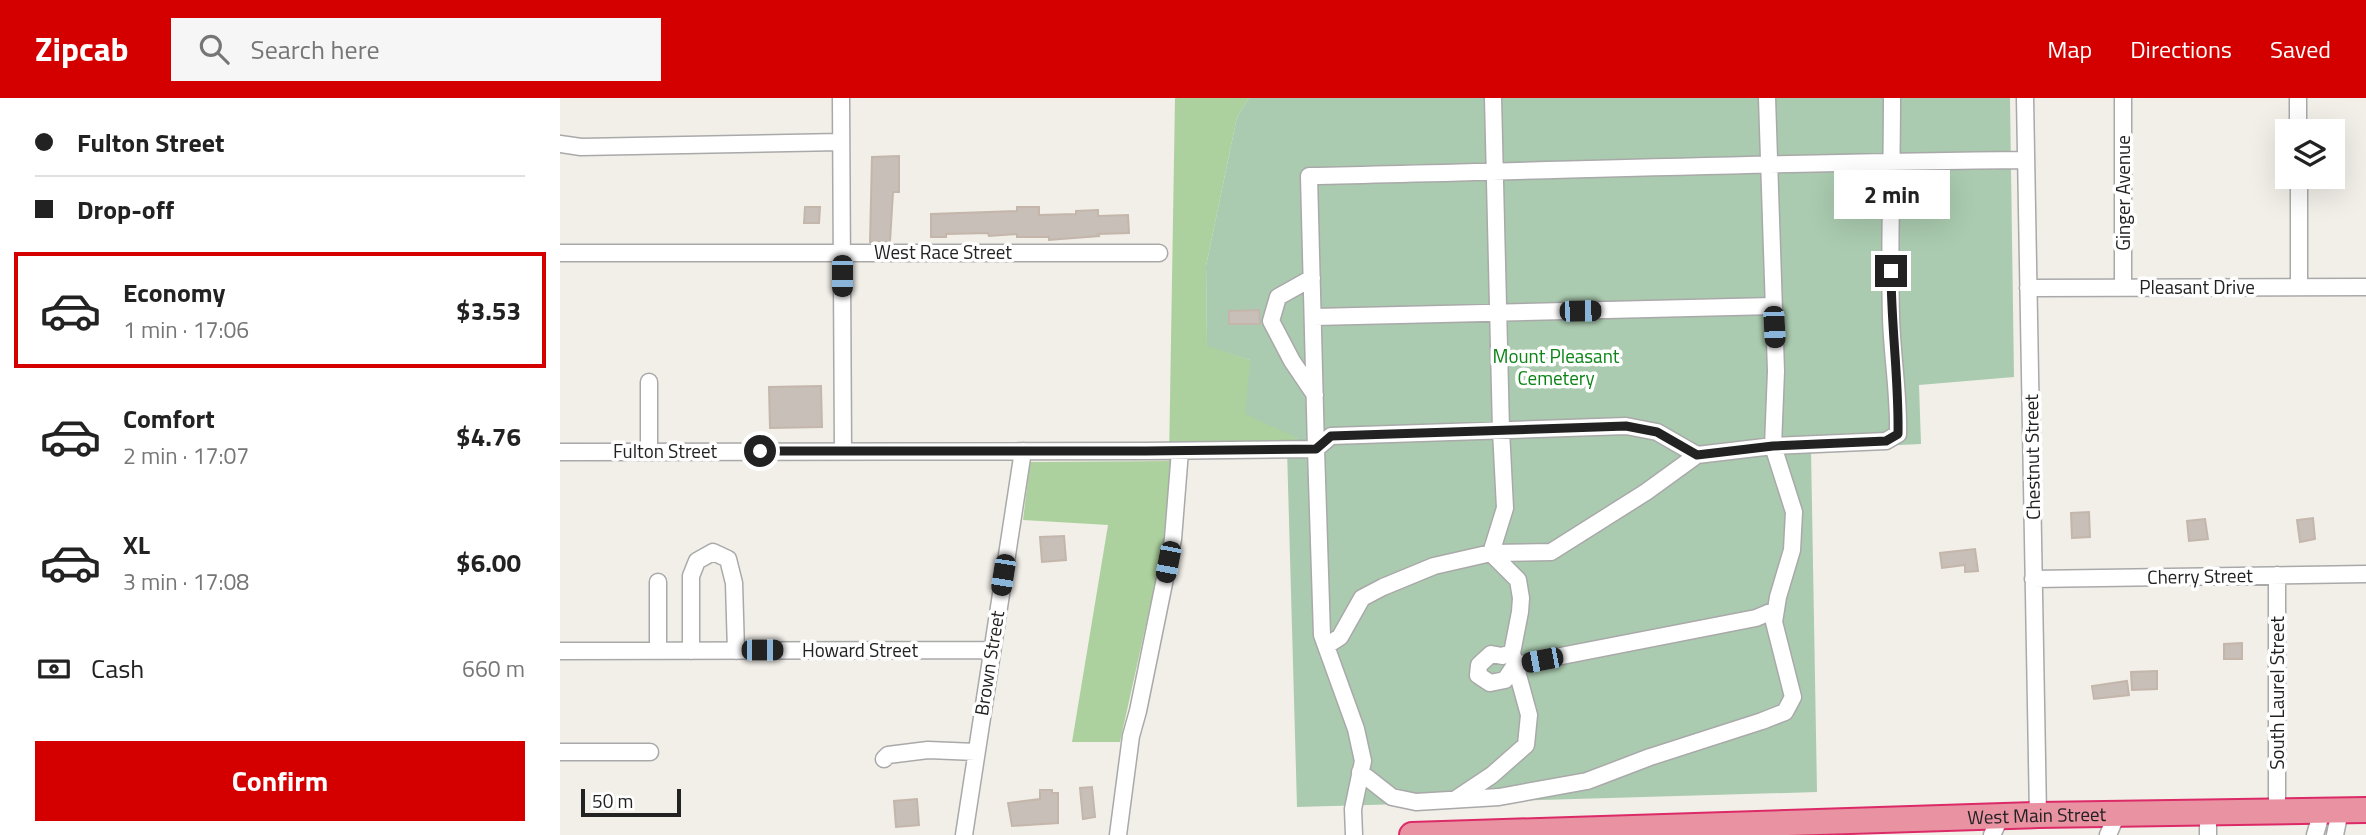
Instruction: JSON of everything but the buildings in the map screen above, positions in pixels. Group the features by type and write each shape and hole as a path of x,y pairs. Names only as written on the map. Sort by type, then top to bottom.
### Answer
{"highway":[{"name":"West Main Street","path":"1412,835 1996,826 2038,815 2112,825 2208,824 2277,811 2366,810"}],"street":[{"path":"841,98 843,451"},
{"path":"1491,553 1505,508 1493,98"},
{"path":"1360,772 1392,797 1416,802 1499,797 1587,781 1785,712 1793,697 1774,622 1792,550 1794,512 1773,446 1776,371 1767,98"},
{"path":"1326,646 1340,637 1362,598 1382,587 1434,566 1491,553 1550,552 1646,492 1697,455 1773,446 1886,441 1898,434 1899,401 1891,320 1892,98"},
{"name":"Chestnut Street","path":"2025,98 2038,815"},
{"name":"Ginger Avenue","path":"2123,98 2123,288"},
{"path":"2298,98 2298,119"},
{"path":"560,144 581,147 841,142"},
{"path":"1354,835 1353,809 1363,761 1356,729 1322,635 1309,176 2026,160"},
{"path":"2299,189 2299,286"},
{"name":"West Race Street","path":"560,253 1159,253"},
{"path":"1312,278 1278,297 1271,321 1292,361 1315,395"},
{"name":"Pleasant Drive","path":"2028,288 2366,288"},
{"path":"1314,317 1773,306"},
{"path":"649,382 649,452"},
{"path":"1316,449 1331,436 1626,426 1657,432 1697,455"},
{"name":"Fulton Street","path":"560,452 1316,449"},
{"name":"Brown Street","path":"964,835 1023,451"},
{"path":"1118,835 1131,736 1173,539 1180,451"},
{"path":"691,651 691,576 697,561 713,552 728,559 734,583 736,651"},
{"path":"1453,801 1492,775 1526,745 1529,715 1514,659 1521,598 1518,580 1491,553"},
{"name":"Cherry Street","path":"2034,579 2366,574"},
{"name":"South Laurel Street","path":"2277,575 2277,811"},
{"path":"657,582 658,651"},
{"path":"1514,659 1756,618 1776,610"},
{"name":"Howard Street","path":"560,651 991,650"},
{"path":"884,759 888,755 928,750 976,752"},
{"path":"560,752 650,752"},
{"path":"2315,835 2331,811"},
{"path":"2331,811 2334,835"}],"green space":[{"path":"1175,98 1249,98 1237,117 1206,266 1207,345 1250,360 1297,438 1287,449 1186,444 1120,742 1072,742 1108,525 1023,520 1030,462 1169,461"},
{"name":"Mount Pleasant Cemetery","path":"1249,98 2010,98 2014,377 1919,385 1921,444 1811,449 1817,792 1297,807 1287,449 1297,438 1245,414 1250,360 1207,346 1206,266 1237,117"}],"route":[{"path":"760,451 1316,449 1331,436 1626,426 1657,432 1697,455 1773,446 1886,441 1898,434 1899,401 1891,320 1891,271"}]}
